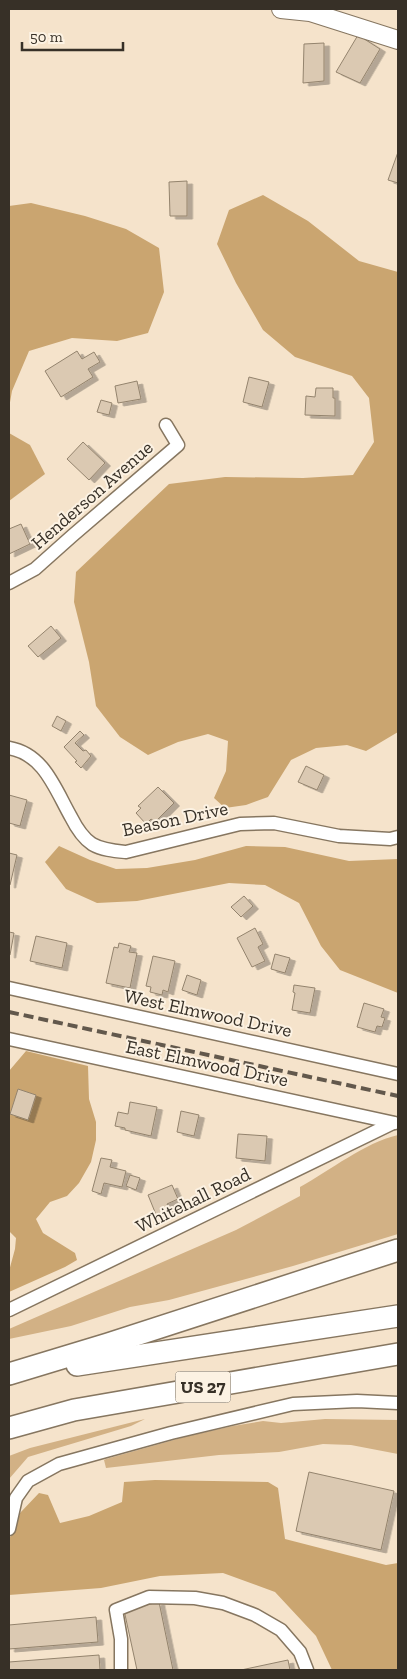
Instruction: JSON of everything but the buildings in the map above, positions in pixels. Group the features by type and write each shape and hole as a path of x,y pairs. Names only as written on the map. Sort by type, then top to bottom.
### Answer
{"highway":[{"path":"9,1375 398,1250"},
{"name":"US 27","path":"9,1375 398,1316"},
{"name":"US 27","path":"9,1428 74,1410 398,1354"}],"main road":[{"path":"281,9 310,12 398,40"}],"street":[{"name":"Henderson Avenue","path":"9,583 35,570 178,445 166,425"},
{"name":"Beason Drive","path":"9,748 31,756 42,766 78,830 92,844 110,850 126,852 240,824 274,823 339,836 390,839 398,837"},
{"name":"West Elmwood Drive","path":"9,988 398,1074"},
{"name":"East Elmwood Drive","path":"9,1039 396,1124"},
{"name":"Whitehall Road","path":"9,1310 396,1124"},
{"path":"9,1529 16,1498 24,1486 28,1481 59,1464 171,1433 293,1404 398,1403"},
{"path":"121,1670 121,1639 116,1610 149,1597 194,1598 222,1603 255,1615 281,1630 300,1652 307,1670"}],"shaded area":[{"path":"263,195 308,221 359,261 398,272 398,732 366,751 347,745 316,748 291,760 268,797 246,805 225,808 214,798 226,771 228,741 208,734 178,742 148,755 120,737 96,706 89,662 74,602 76,572 169,484 225,477 303,478 353,475 374,442 369,398 352,376 295,357 263,330 236,283 217,244 229,210"},
{"path":"31,203 85,216 126,229 159,248 164,292 148,333 117,341 72,338 29,351 12,391 9,408 9,206"},
{"path":"9,433 30,445 45,474 9,501"},
{"path":"59,846 116,869 147,868 195,860 246,846 285,847 349,861 398,859 398,993 340,970 321,946 299,903 265,885 229,883 137,901 97,903 66,889 45,862"},
{"path":"26,1051 88,1066 89,1099 96,1122 96,1140 91,1162 79,1183 67,1196 50,1202 36,1219 43,1233 75,1253 77,1260 9,1292 9,1271 16,1238 9,1231 9,1071"},
{"path":"398,1135 398,1234 293,1266 169,1300 130,1307 71,1326 9,1339 9,1329 236,1230 300,1196 300,1187 348,1158 373,1144"},
{"path":"145,1419 131,1426 28,1457 9,1479 9,1456 30,1448"},
{"path":"325,1419 398,1420 398,1454 351,1445 323,1444 279,1452 219,1455 106,1468 104,1460 188,1436 233,1426 263,1421 281,1423"},
{"path":"155,1480 268,1482 278,1488 285,1539 386,1565 398,1563 398,1670 332,1670 316,1636 275,1592 223,1573 160,1576 101,1588 9,1595 9,1538 15,1532 20,1513 39,1493 48,1495 60,1523 89,1516 122,1502 124,1482"}],"railway":[{"path":"9,1012 398,1096"}]}
